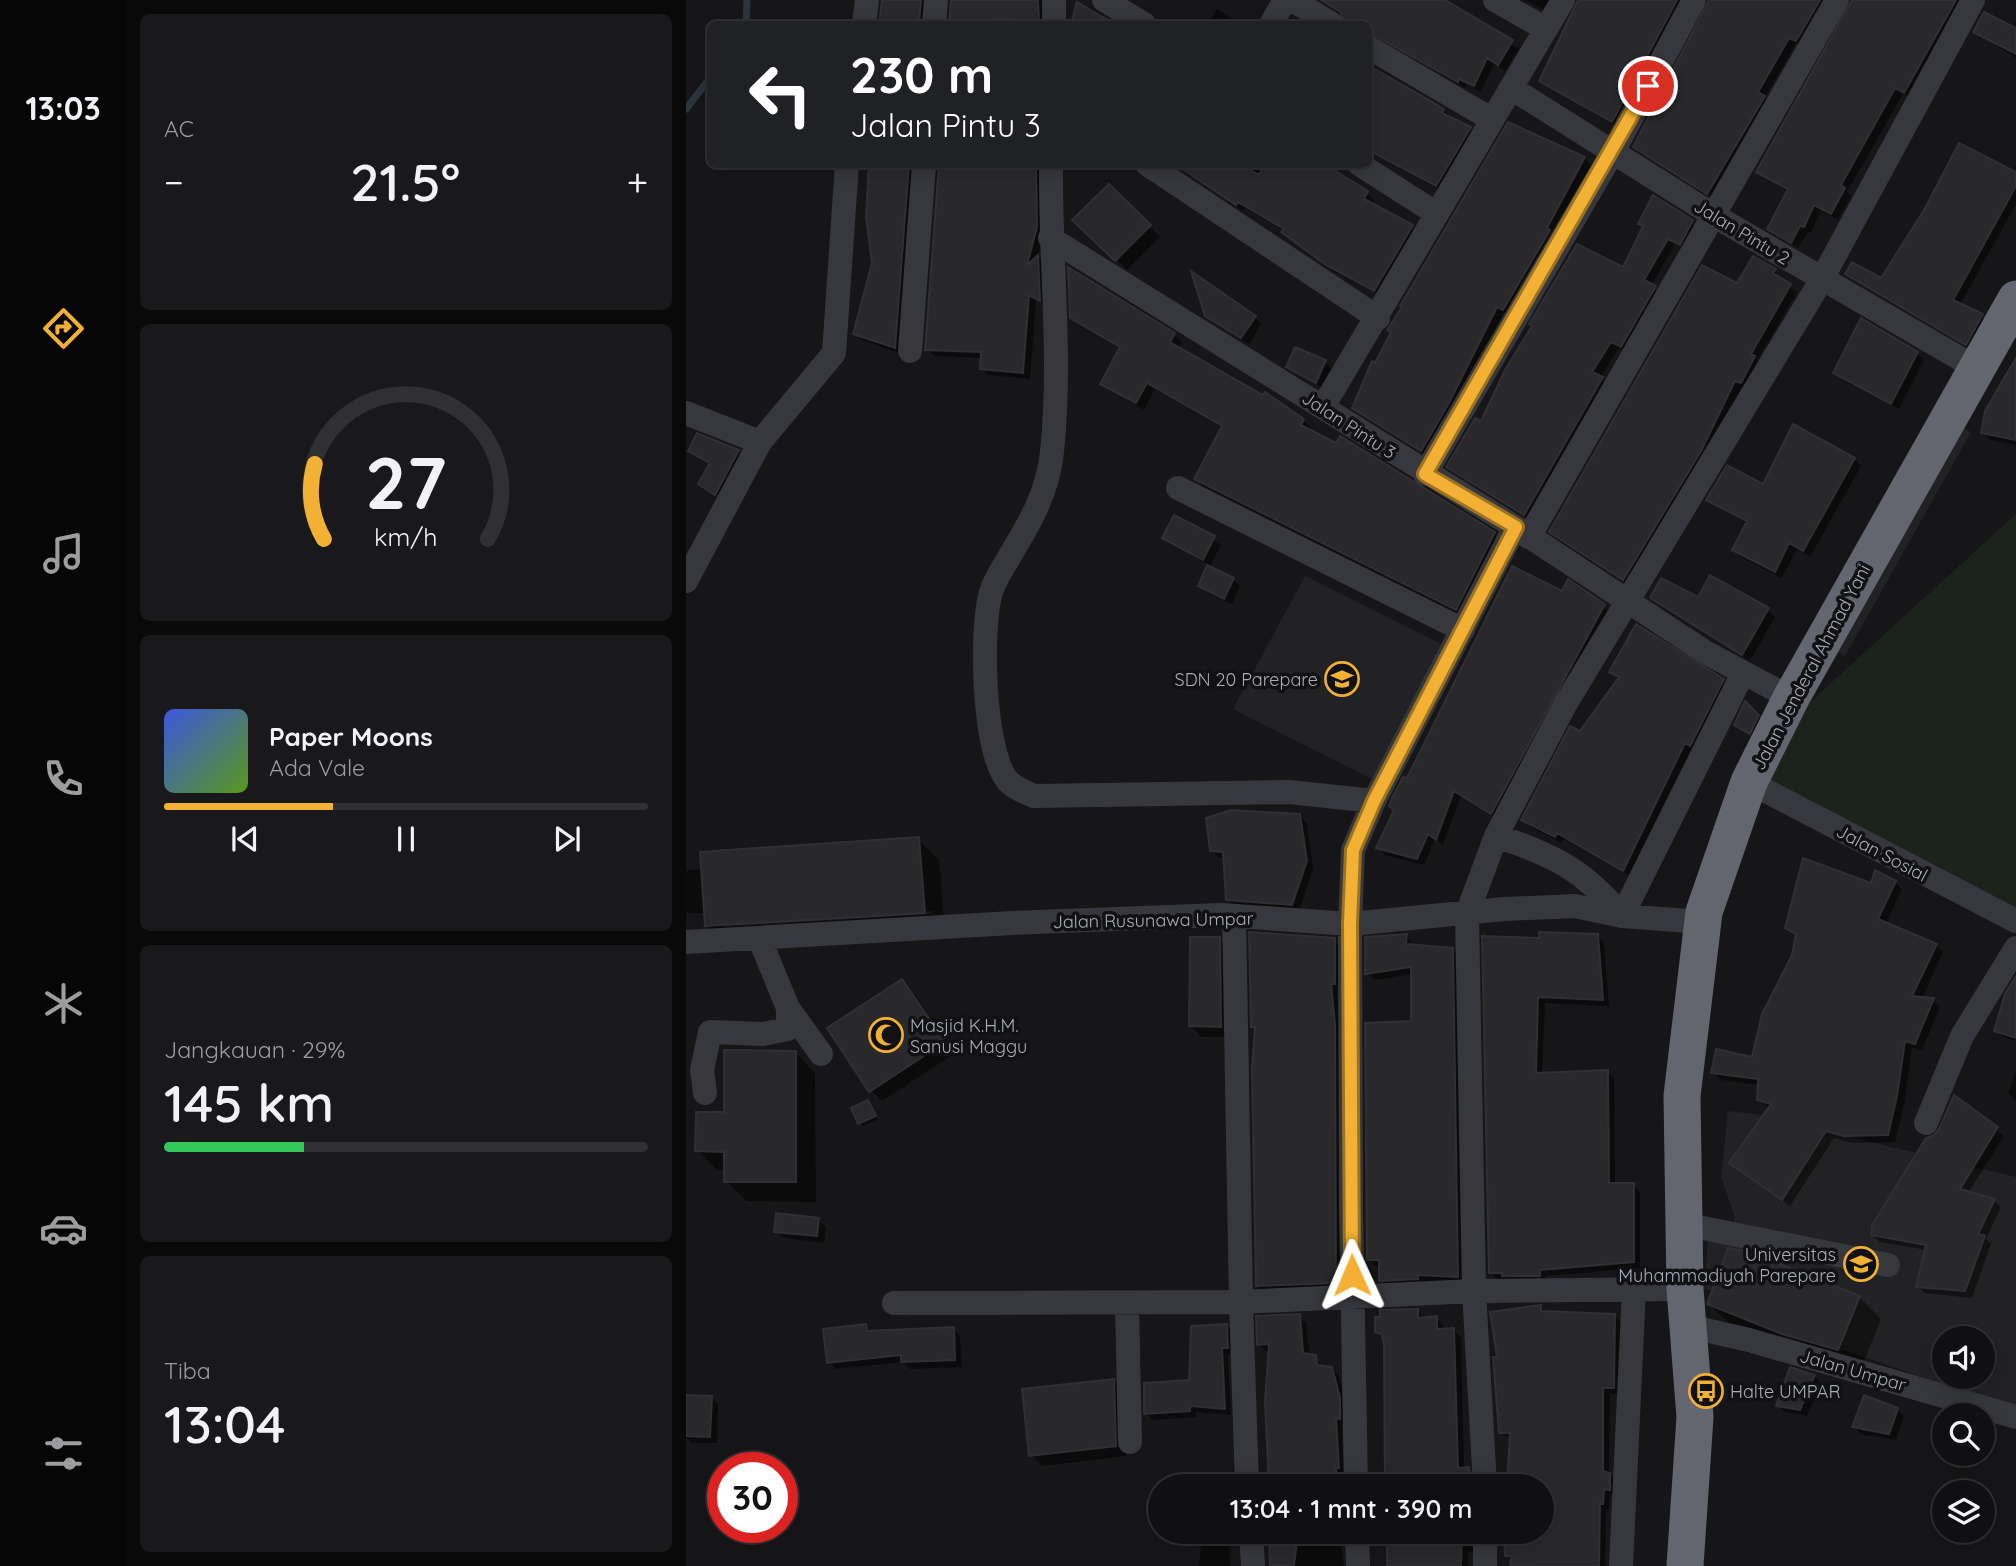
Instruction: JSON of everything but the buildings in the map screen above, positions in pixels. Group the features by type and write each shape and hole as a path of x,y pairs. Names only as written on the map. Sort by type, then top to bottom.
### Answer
{"highway":[{"name":"Jalan Jenderal Ahmad Yani","path":"1685,1566 1695,1417 1685,1289 1682,1096 1702,922 1749,782 1791,698 2016,299"}],"street":[{"path":"864,21 867,0"},
{"path":"934,21 936,0"},
{"path":"1054,0 1054,21"},
{"path":"1104,0 1139,21"},
{"path":"1273,21 1285,0"},
{"path":"1292,0 1327,21"},
{"path":"1495,0 1546,29"},
{"path":"1323,407 1378,318 1563,0"},
{"path":"1425,474 1614,150 1695,0"},
{"path":"1356,1474 1350,924 1353,850 1374,801 1463,630 1713,215 1836,0"},
{"path":"1484,1474 1474,1291 1467,914 1496,836 1566,703 1822,279 1973,0"},
{"path":"1372,49 1492,120"},
{"name":"Jalan Pintu 2","path":"1511,88 1614,150 1713,215 1978,369"},
{"path":"686,581 760,442 834,353 847,168"},
{"path":"910,351 924,168"},
{"path":"1051,168 1050,238 1059,379 1051,466 1036,512 992,589 985,620 987,689 993,750 1005,778 1020,791 1034,796 1289,792 1374,801"},
{"path":"1153,168 1378,318"},
{"path":"1365,168 1437,214"},
{"name":"Jalan Pintu 3","path":"1050,238 1522,532 1626,602 1743,673 1791,698"},
{"path":"686,413 760,442"},
{"path":"1178,488 1463,630"},
{"path":"1496,836 1561,860 1590,880 1622,916 1743,673"},
{"name":"Jalan Sosial","path":"1749,782 2016,921"},
{"name":"Jalan Rusunawa Umpar","path":"686,942 760,940 1012,923 1234,916 1350,924 1575,905 1622,916 1702,922"},
{"path":"1234,916 1247,1474"},
{"path":"760,940 788,1008 821,1054"},
{"path":"1926,1124 1962,1036 2016,948"},
{"path":"705,1093 702,1070 710,1032 763,1034 788,1029 788,1008"},
{"path":"1683,1224 1888,1265"},
{"path":"894,1303 1127,1305 1474,1291 1685,1289"},
{"path":"1621,1566 1634,1290"},
{"path":"1127,1305 1130,1442"},
{"name":"Jalan Umpar","path":"1688,1326 1749,1340 2016,1417"},
{"path":"1252,1544 1253,1566"},
{"path":"1357,1544 1358,1566"},
{"path":"1485,1544 1485,1566"}],"shaded area":[{"path":"1958,425 1971,432 1845,656 1833,649"},
{"path":"2016,514 2016,917 1760,782 1796,715"},
{"name":"SDN 20 Parepare","path":"1305,576 1451,649 1378,782 1233,709"},
{"name":"Universitas Muhammadiyah Parepare","path":"1728,1111 1755,1114 2016,1177 2016,1409 1957,1389 1995,1389 1995,1326 1932,1326 1932,1380 1793,1333 1720,1292 1704,1289 1708,1240 1727,1238 1735,1218 1721,1177"}],"waterway":[{"path":"746,21 747,0"},
{"path":"686,109 707,82"}],"place":[{"name":"SDN 20 Parepare","path":"1342,679"},
{"name":"Masjid K.H.M. Sanusi Maggu","path":"886,1035"},
{"name":"Universitas Muhammadiyah Parepare","path":"1861,1264"},
{"name":"Halte UMPAR","path":"1706,1391"}],"route":[{"path":"1352,1275 1350,924 1353,850 1374,801 1516,527 1425,474 1614,150 1648,86"}]}
